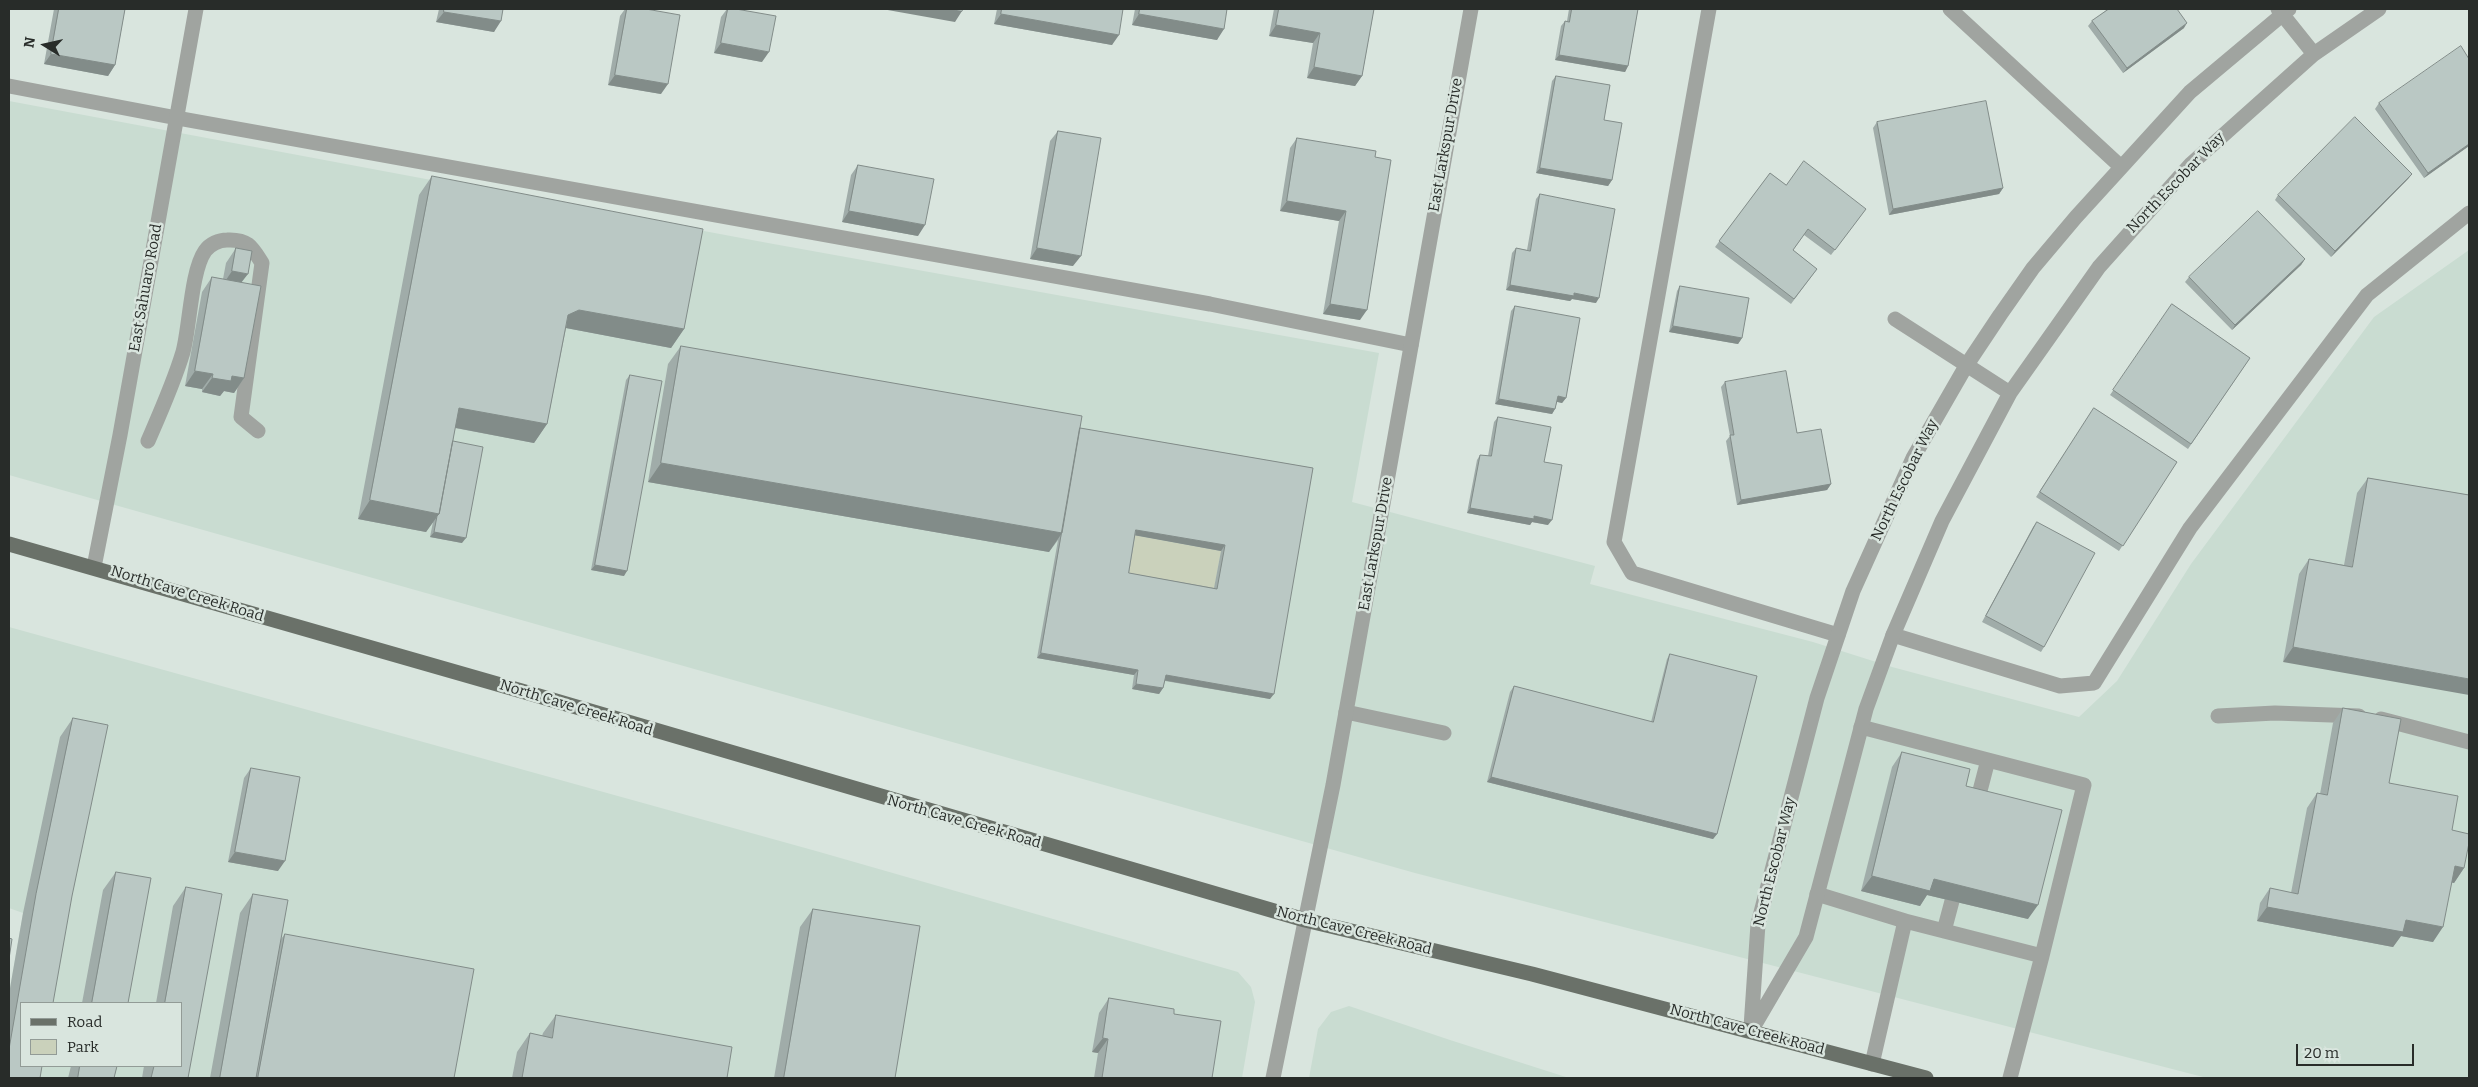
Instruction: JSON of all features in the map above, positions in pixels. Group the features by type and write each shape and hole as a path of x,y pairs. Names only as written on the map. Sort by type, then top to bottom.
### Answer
{"main road":[{"name":"North Cave Creek Road","path":"9,544 94,567 1306,920 1532,974 1926,1078"}],"street":[{"name":"East Sahuaro Road","path":"94,567 196,9"},
{"name":"East Larkspur Drive","path":"1273,1078 1346,712 1471,9"},
{"path":"1708,9 1614,542 1632,573 1838,635"},
{"path":"1950,9 2120,166"},
{"name":"North Escobar Way","path":"1751,1031 1806,937 1861,727 1893,635 1942,521 2010,393 2098,267 2191,164 2314,54 2379,9"},
{"path":"2283,10 2314,54"},
{"name":"North Escobar Way","path":"1751,1031 1758,924 1817,698 1838,635 1880,528 1913,458 1966,366 2033,268 2120,166 2190,92 2283,10"},
{"path":"9,86 1210,304 1411,345"},
{"path":"1893,635 2060,686 2094,683 2190,528 2367,294 2469,213"},
{"path":"148,441 171,388 184,350 197,271 204,252 211,244 222,240 239,240 251,244 262,263 241,416 258,431"},
{"path":"1895,319 2010,393"},
{"path":"1346,712 1444,733"},
{"path":"2218,716 2275,712 2373,717 2469,742"},
{"path":"1861,727 2084,785 2010,1078"},
{"path":"1976,806 1988,760"},
{"path":"1817,894 1905,921 2042,956"},
{"path":"1944,931 1952,900"},
{"path":"1872,1064 1905,921"}],"shaded area":[{"path":"9,101 768,243 1379,353 1352,502 1595,566 1590,584 1813,642 1892,667 2079,717 2117,681 2191,564 2374,317 2469,250 2469,1078 2207,1078 1415,873 9,475"},
{"path":"9,627 816,851 1238,972 1251,987 1255,1002 1242,1078 9,1078 9,993 23,913 9,908"},
{"path":"1349,1006 1569,1078 1309,1078 1318,1029 1331,1012"}],"green space":[{"path":"1133,535 1221,551 1213,594 1125,578"}],"building":[{"path":"59,9 125,9 115,65 51,54"},
{"path":"444,9 503,9 501,21 444,12"},
{"path":"627,9 646,9 680,15 668,84 615,75"},
{"path":"728,9 776,16 769,52 721,43"},
{"path":"947,9 963,9 962,11"},
{"path":"1002,9 1123,9 1119,35 1001,14"},
{"path":"1140,9 1227,9 1224,29 1139,14"},
{"path":"1279,9 1374,9 1362,76 1314,67 1320,33 1276,25"},
{"path":"1572,9 1638,9 1628,66 1559,55 1565,21 1569,22"},
{"path":"2109,9 2177,9 2187,23 2127,68 2092,21"},
{"path":"2461,46 2469,59 2469,144 2428,173 2379,103"},
{"path":"1556,76 1610,85 1604,120 1622,123 1612,180 1540,168"},
{"path":"1986,101 2003,188 1893,209 1877,122"},
{"path":"2355,117 2412,174 2335,251 2278,195"},
{"path":"1058,131 1101,138 1081,256 1037,248"},
{"path":"1297,138 1376,151 1375,157 1391,160 1367,310 1330,304 1346,211 1287,201"},
{"path":"1804,161 1866,209 1835,250 1808,229 1793,250 1817,269 1794,299 1719,241 1770,173 1786,185"},
{"path":"858,165 934,179 925,225 849,211"},
{"path":"432,176 703,229 684,329 579,310 568,315 547,424 459,408 439,514 370,500"},
{"path":"1540,194 1615,209 1599,298 1574,293 1574,296 1510,285 1516,248 1530,251"},
{"path":"2258,211 2305,259 2235,325 2189,277"},
{"path":"236,248 252,251 248,274 232,271"},
{"path":"212,277 261,286 244,378 232,376 231,381 212,378 213,374 195,371"},
{"path":"1680,286 1749,298 1742,338 1673,326"},
{"path":"2172,304 2250,358 2191,444 2113,390"},
{"path":"1515,306 1580,318 1566,398 1558,396 1555,409 1499,399"},
{"path":"681,346 1082,416 1062,533 661,463"},
{"path":"1786,371 1797,433 1821,429 1831,484 1741,500 1730,435 1734,435 1725,382"},
{"path":"630,375 662,381 627,571 595,565"},
{"path":"2094,408 2177,462 2123,546 2040,492"},
{"path":"1498,417 1551,427 1544,462 1562,465 1552,520 1534,516 1534,519 1470,508 1480,455 1491,456"},
{"path":"1080,428 1313,468 1274,694 1166,675 1163,688 1136,684 1138,670 1041,653","holes":["1136,530 1225,545 1217,589 1129,573"]},
{"path":"453,441 483,447 466,538 434,532"},
{"path":"2368,478 2469,495 2469,679 2293,647 2309,559 2352,567"},
{"path":"2037,522 2095,553 2044,647 1986,616"},
{"path":"1670,654 1757,676 1717,834 1491,777 1514,686 1653,722"},
{"path":"2343,708 2401,719 2389,783 2458,796 2452,830 2469,834 2469,843 2464,868 2455,866 2443,927 2406,920 2403,932 2267,907 2270,888 2298,894 2317,793 2327,795"},
{"path":"73,718 108,725 72,896 53,1002 20,1002 20,1067 42,1067 40,1078 9,1078 9,1049 36,894"},
{"path":"1902,752 1970,769 1966,786 2062,810 2038,905 1934,879 1930,891 1872,876"},
{"path":"251,768 300,777 285,861 235,852"},
{"path":"116,872 151,878 128,1002 92,1002"},
{"path":"186,887 222,894 188,1078 151,1078 154,1067 182,1067 182,1002 165,1002"},
{"path":"253,894 288,900 256,1078 220,1078"},
{"path":"813,909 920,926 895,1078 784,1078"},
{"path":"285,934 474,969 454,1078 258,1078"},
{"path":"9,938 12,939 9,959"},
{"path":"1109,998 1174,1009 1174,1014 1221,1021 1212,1078 1102,1078 1108,1039 1103,1038"},
{"path":"556,1015 732,1047 727,1078 522,1078 530,1033 552,1038"},
{"path":"80,1067 117,1067 114,1078 78,1078"}]}
